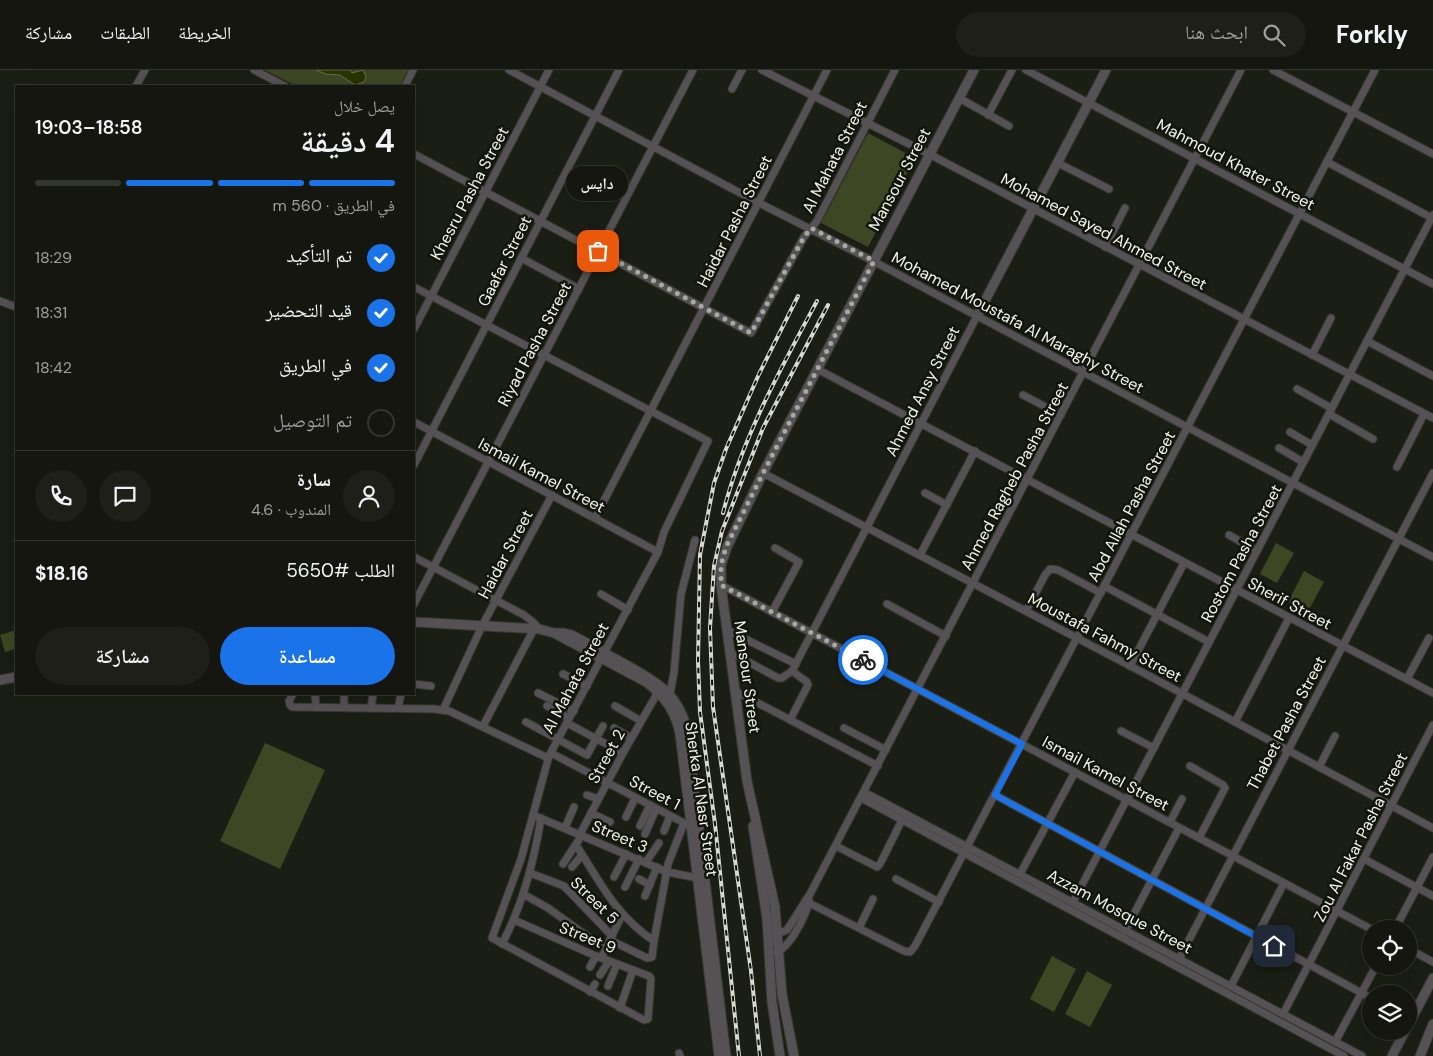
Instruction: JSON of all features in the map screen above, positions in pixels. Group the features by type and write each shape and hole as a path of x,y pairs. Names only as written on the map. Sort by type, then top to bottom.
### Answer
{"street":[{"path":"137,85 145,70"},
{"path":"254,70 273,83"},
{"path":"406,85 413,70"},
{"name":"Mohamed Moustafa Al Maraghy Street","path":"509,70 1433,557"},
{"name":"Khesru Pasha Street","path":"415,327 549,70"},
{"name":"Gaafar Street","path":"415,463 619,70"},
{"name":"Riyad Pasha Street","path":"415,602 693,70"},
{"path":"732,89 742,70"},
{"name":"Mohamed Sayed Ahmed Street","path":"762,70 929,154 1433,418"},
{"name":"Haidar Pasha Street","path":"595,518 827,70"},
{"name":"Al Mahata Street","path":"704,308 751,333 804,237 811,228 895,70"},
{"name":"Mansour Street","path":"794,1056 782,994 778,952 773,936 770,880 752,808 721,585 721,565 726,547 763,473 974,70"},
{"path":"988,115 1012,70"},
{"name":"Mahmoud Khater Street","path":"1026,70 1433,284"},
{"name":"Ahmed Ansy Street","path":"794,668 1106,70"},
{"name":"Ahmed Ragheb Pasha Street","path":"778,952 788,944 810,894 1241,70"},
{"path":"1273,70 1433,154"},
{"name":"Abd Allah Pasha Street","path":"859,928 908,952 915,946 1375,70"},
{"path":"958,98 1009,126"},
{"path":"415,155 704,308"},
{"path":"1327,162 1432,217"},
{"path":"1058,163 1108,189"},
{"path":"1105,247 1125,208"},
{"name":"Rostom Pasha Street","path":"1073,902 1432,217"},
{"path":"522,258 579,289"},
{"path":"415,288 650,411"},
{"path":"0,301 15,307"},
{"path":"1312,355 1331,318"},
{"path":"1367,341 1433,376"},
{"name":"Sherif Street","path":"817,368 1433,693"},
{"path":"1297,389 1373,439"},
{"path":"1023,395 1061,415"},
{"name":"Al Mahata Street","path":"502,944 492,938 521,859 549,756 658,552 664,532 708,441 650,411"},
{"path":"1397,467 1424,414"},
{"name":"Ismail Kamel Street","path":"415,423 658,552"},
{"path":"1290,432 1312,445"},
{"path":"1279,448 1304,462"},
{"path":"920,555 975,451"},
{"name":"Moustafa Fahmy Street","path":"763,473 1433,828"},
{"name":"Thabet Pasha Street","path":"1179,959 1433,473"},
{"path":"925,493 947,505"},
{"name":"Haidar Street","path":"443,710 482,626 552,496"},
{"path":"1229,535 1257,552"},
{"path":"670,694 674,672 681,594 695,540"},
{"path":"772,612 799,562 775,548"},
{"path":"415,558 530,619 537,629"},
{"path":"1130,666 1184,563"},
{"path":"1026,611 1044,575 1050,569 1058,570 1103,589 1209,642"},
{"name":"Ismail Kamel Street","path":"721,585 1362,924"},
{"path":"601,594 628,610"},
{"path":"887,604 946,636"},
{"path":"1235,722 1289,618"},
{"path":"415,622 537,629"},
{"path":"483,726 537,629"},
{"name":"Sherka Al Nasr Street","path":"537,629 568,634 646,682 672,708 678,725 688,826 698,878 719,1056"},
{"path":"727,630 794,668 807,682 808,685 790,720"},
{"path":"1406,679 1428,638"},
{"path":"730,652 778,678 782,678 794,668"},
{"name":"Sherka Al Nasr Street","path":"603,655 656,681 670,694 681,711 687,730 726,1056"},
{"path":"563,674 587,686"},
{"path":"0,680 15,677"},
{"path":"415,684 431,686"},
{"path":"735,691 878,766"},
{"name":"Street 2","path":"563,864 576,845 598,799 658,692"},
{"path":"538,693 574,711"},
{"name":"Street 1","path":"292,695 289,701 290,705 294,707 398,708 443,710 456,714 607,783 688,826"},
{"path":"315,695 316,707"},
{"path":"344,695 344,707"},
{"path":"371,708 373,695"},
{"path":"398,708 401,695"},
{"path":"547,706 596,739 623,754"},
{"path":"616,706 641,721"},
{"path":"526,722 587,754 603,726"},
{"name":"Zou Al Fakar Pasha Street","path":"1283,1014 1433,725"},
{"path":"614,728 631,738"},
{"path":"844,728 886,750"},
{"path":"1121,731 1154,748"},
{"path":"1319,767 1335,736"},
{"path":"1190,766 1225,788 1199,838"},
{"path":"1020,874 1075,772"},
{"path":"587,795 598,799"},
{"name":"Azzam Mosque Street","path":"862,795 902,820 1020,874 1362,1056"},
{"name":"Azzam Mosque Street","path":"862,795 1344,1056"},
{"path":"995,795 1362,993 1335,1042"},
{"path":"626,817 635,798"},
{"path":"1170,822 1182,799"},
{"path":"565,828 574,807"},
{"path":"640,826 653,807"},
{"path":"645,834 653,807"},
{"path":"591,813 610,822"},
{"name":"Street 3","path":"533,815 668,872 698,878"},
{"path":"664,831 670,816"},
{"path":"542,818 530,873 514,920 502,944 620,1008 633,970"},
{"path":"836,846 877,867 902,820"},
{"path":"576,845 622,915 654,941 668,864 688,826"},
{"path":"1126,931 1179,828"},
{"path":"625,887 642,861 658,842"},
{"path":"614,877 626,854"},
{"path":"572,867 582,855"},
{"path":"1400,920 1433,857"},
{"path":"1364,859 1433,896"},
{"path":"645,896 657,867"},
{"name":"Street 5","path":"530,873 564,886 611,938 647,958 651,959 653,955 654,941"},
{"path":"896,879 939,902"},
{"path":"638,880 650,885"},
{"path":"1231,986 1284,883"},
{"path":"523,894 548,908 606,949"},
{"path":"807,902 859,928 873,899"},
{"name":"Ahmed Ragheb Pasha Street","path":"773,936 788,930 807,902"},
{"path":"590,967 606,949 622,915"},
{"name":"Street 9","path":"514,920 599,957 648,975 651,979 647,1020 620,1008"},
{"name":"Mansour Street","path":"773,936 768,953 772,1002 780,1056"},
{"path":"768,953 778,952"},
{"path":"1417,953 1433,962"},
{"path":"600,975 609,961"},
{"path":"608,986 617,964"},
{"path":"1417,1008 1433,978"},
{"path":"590,992 595,984"},
{"path":"1420,1056 1433,1024"},
{"path":"1392,1056 1400,1040"}],"shaded area":[{"path":"265,70 408,70 400,85 294,85"},
{"path":"316,70 350,70 352,73 363,70 366,77 364,82 355,85 340,75 326,74"},
{"path":"868,133 915,158 868,247 821,223"},
{"path":"1276,543 1294,553 1277,583 1260,574"},
{"path":"1304,571 1324,582 1307,613 1288,602"},
{"path":"15,630 15,649 5,652 0,635"},
{"path":"265,743 325,770 280,869 220,841"},
{"path":"1052,956 1076,969 1054,1012 1030,999"},
{"path":"1087,971 1112,985 1090,1027 1065,1014"}],"railway":[{"path":"739,1056 715,824 700,712 698,661 700,555 714,483 726,449 759,374 798,296"},
{"path":"723,513 731,485 752,431 776,378 817,301"},
{"path":"760,1056 751,971 713,707 710,628 714,566 722,531 763,428 828,305"}],"way so far":[{"path":"598,251 751,333 804,237 811,228 874,261 726,547 720,573 721,585 863,660"}],"place":[{"name":"دايس","path":"598,251"}],"route":[{"path":"863,660 1022,744 995,795 1274,946"}]}
